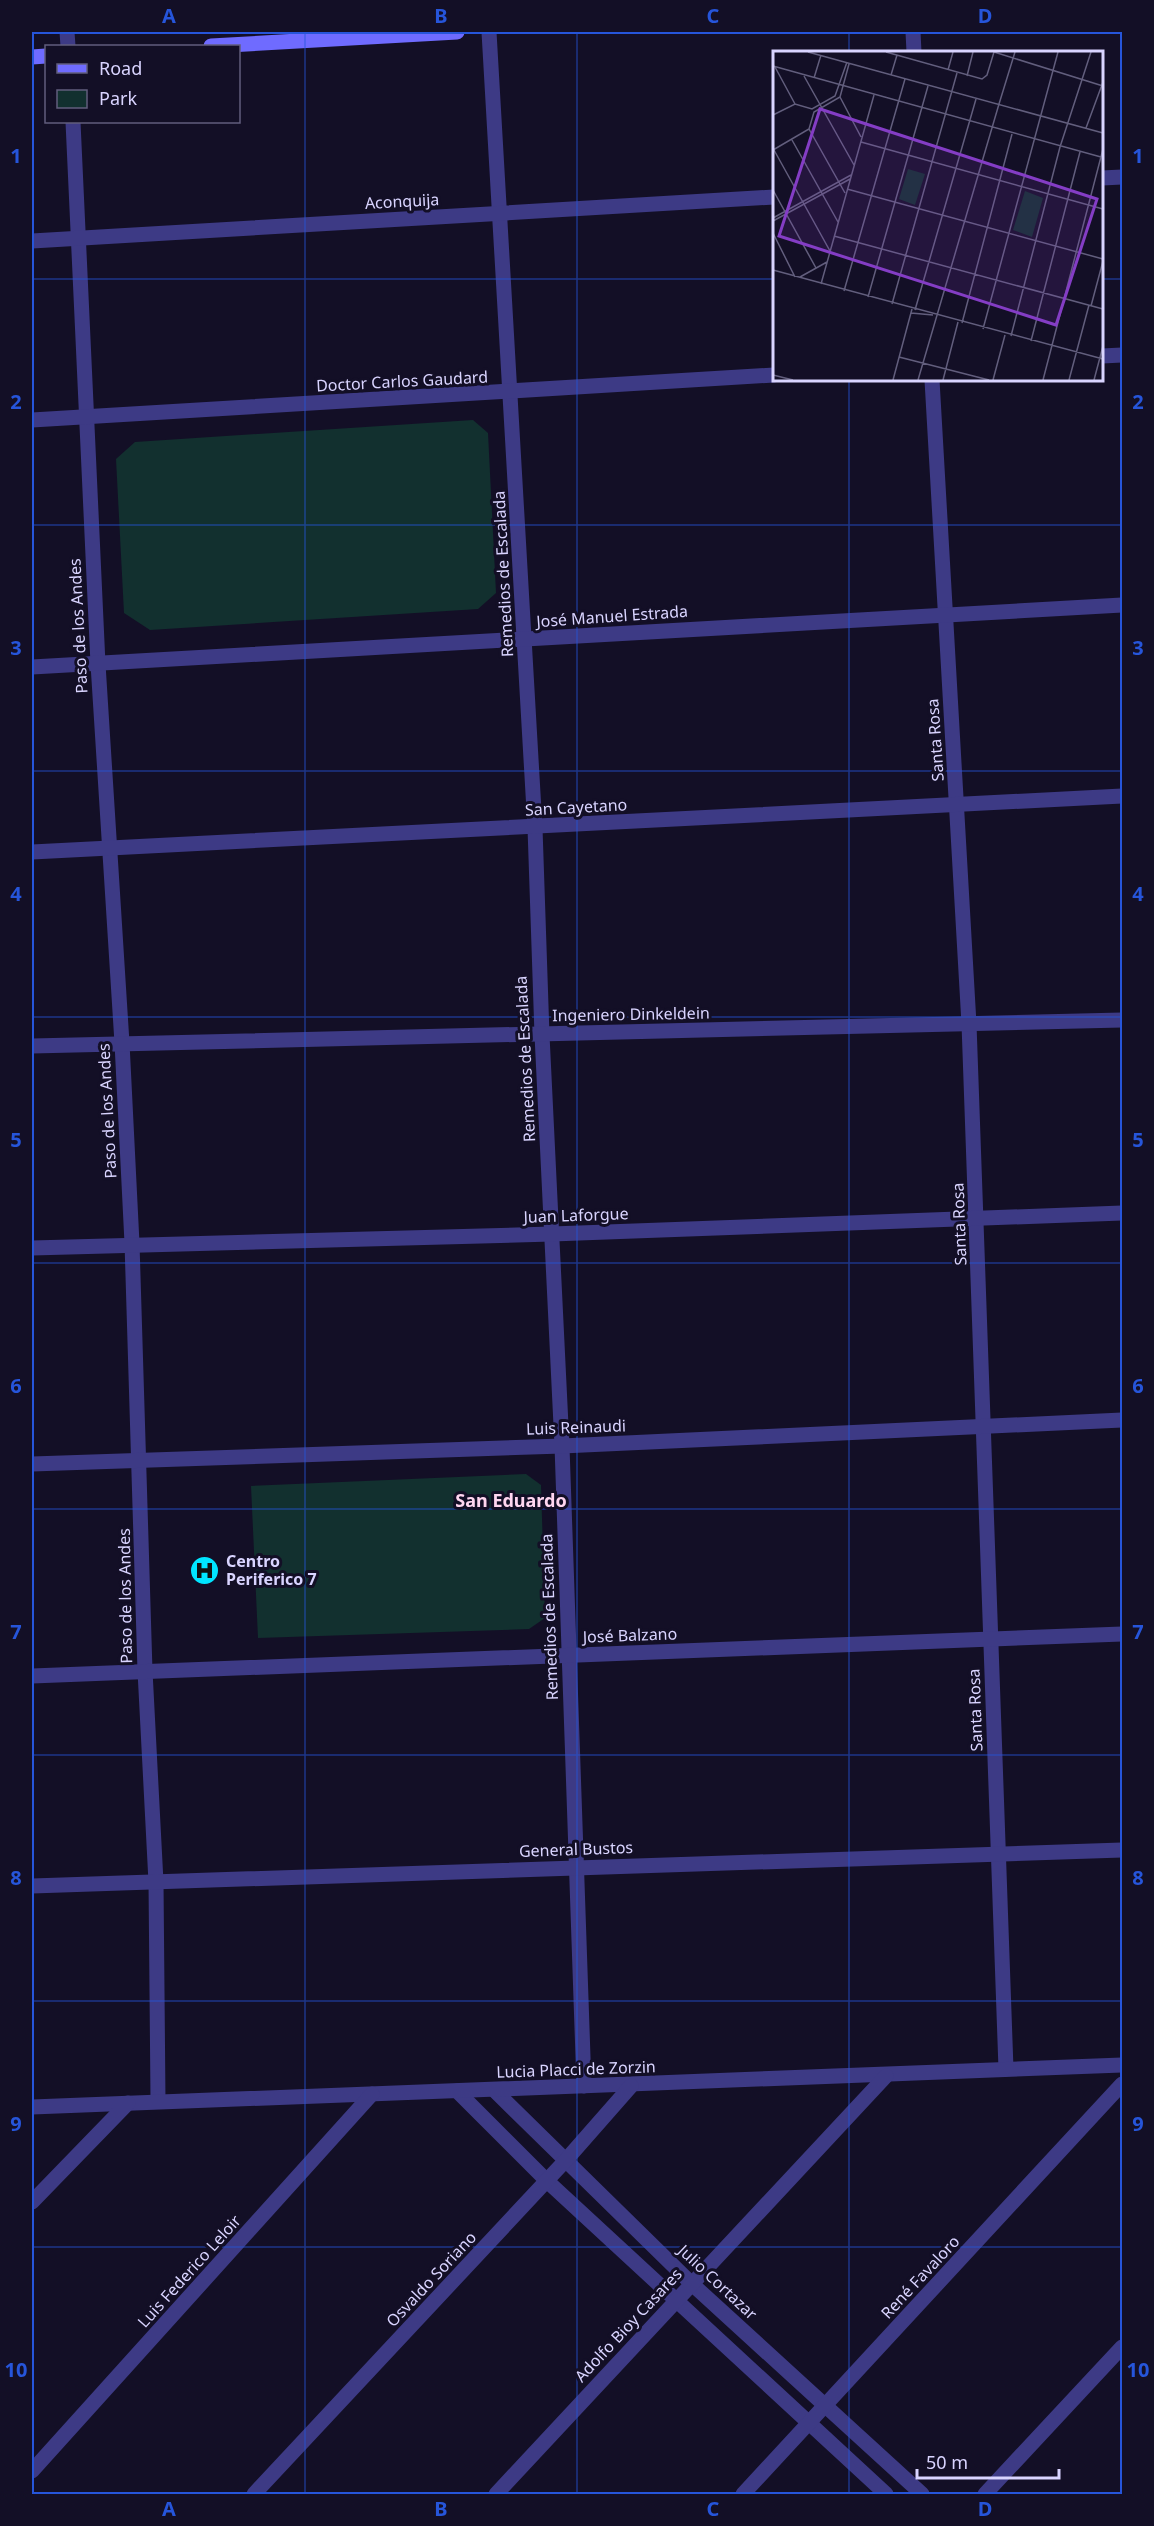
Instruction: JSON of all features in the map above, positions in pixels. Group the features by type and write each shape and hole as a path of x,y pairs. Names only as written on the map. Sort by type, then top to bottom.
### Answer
{"main road":[{"path":"229,45 457,32"}],"street":[{"name":"Remedios de Escalada","path":"489,32 535,828 542,1035 562,1446 584,2086"},
{"path":"913,32 914,51"},
{"name":"Paso de los Andes","path":"72,123 98,664 132,1243 145,1671 156,1882 158,2100"},
{"path":"1103,178 1122,177"},
{"name":"Aconquija","path":"32,241 773,197"},
{"path":"1103,356 1122,355"},
{"name":"Doctor Carlos Gaudard","path":"32,420 511,393 773,375"},
{"name":"Santa Rosa","path":"932,381 969,1024 1006,2069"},
{"name":"José Manuel Estrada","path":"32,667 1122,605"},
{"name":"San Cayetano","path":"32,852 535,828 1122,796"},
{"name":"Ingeniero Dinkeldein","path":"32,1046 1122,1020"},
{"name":"Juan Laforgue","path":"32,1248 132,1243 552,1234 1122,1213"},
{"name":"Luis Reinaudi","path":"32,1464 562,1446 1122,1420"},
{"name":"José Balzano","path":"32,1676 1122,1634"},
{"name":"General Bustos","path":"32,1886 1122,1850"},
{"name":"Lucia Placci de Zorzin","path":"32,2107 158,2100 631,2086 1122,2065"},
{"name":"Adolfo Bioy Casares","path":"496,2494 886,2076"},
{"name":"René Favaloro","path":"742,2494 1122,2084"},
{"name":"Osvaldo Soriano","path":"254,2494 547,2181 631,2086"},
{"name":"Julio Cortazar","path":"494,2090 692,2284 922,2494"},
{"path":"457,2091 547,2181 675,2302 886,2494"},
{"name":"Luis Federico Leloir","path":"32,2471 372,2094"},
{"path":"32,2202 128,2103"},
{"path":"985,2494 1122,2347"}],"green space":[{"path":"473,420 488,433 496,593 478,609 150,630 124,613 116,459 135,442"},
{"path":"526,1474 541,1485 545,1618 529,1629 258,1638 251,1486"}],"place":[{"name":"Centro Periferico 7","path":"205,1570"}],"district":[{"name":"San Eduardo","path":"511,1500"}]}
